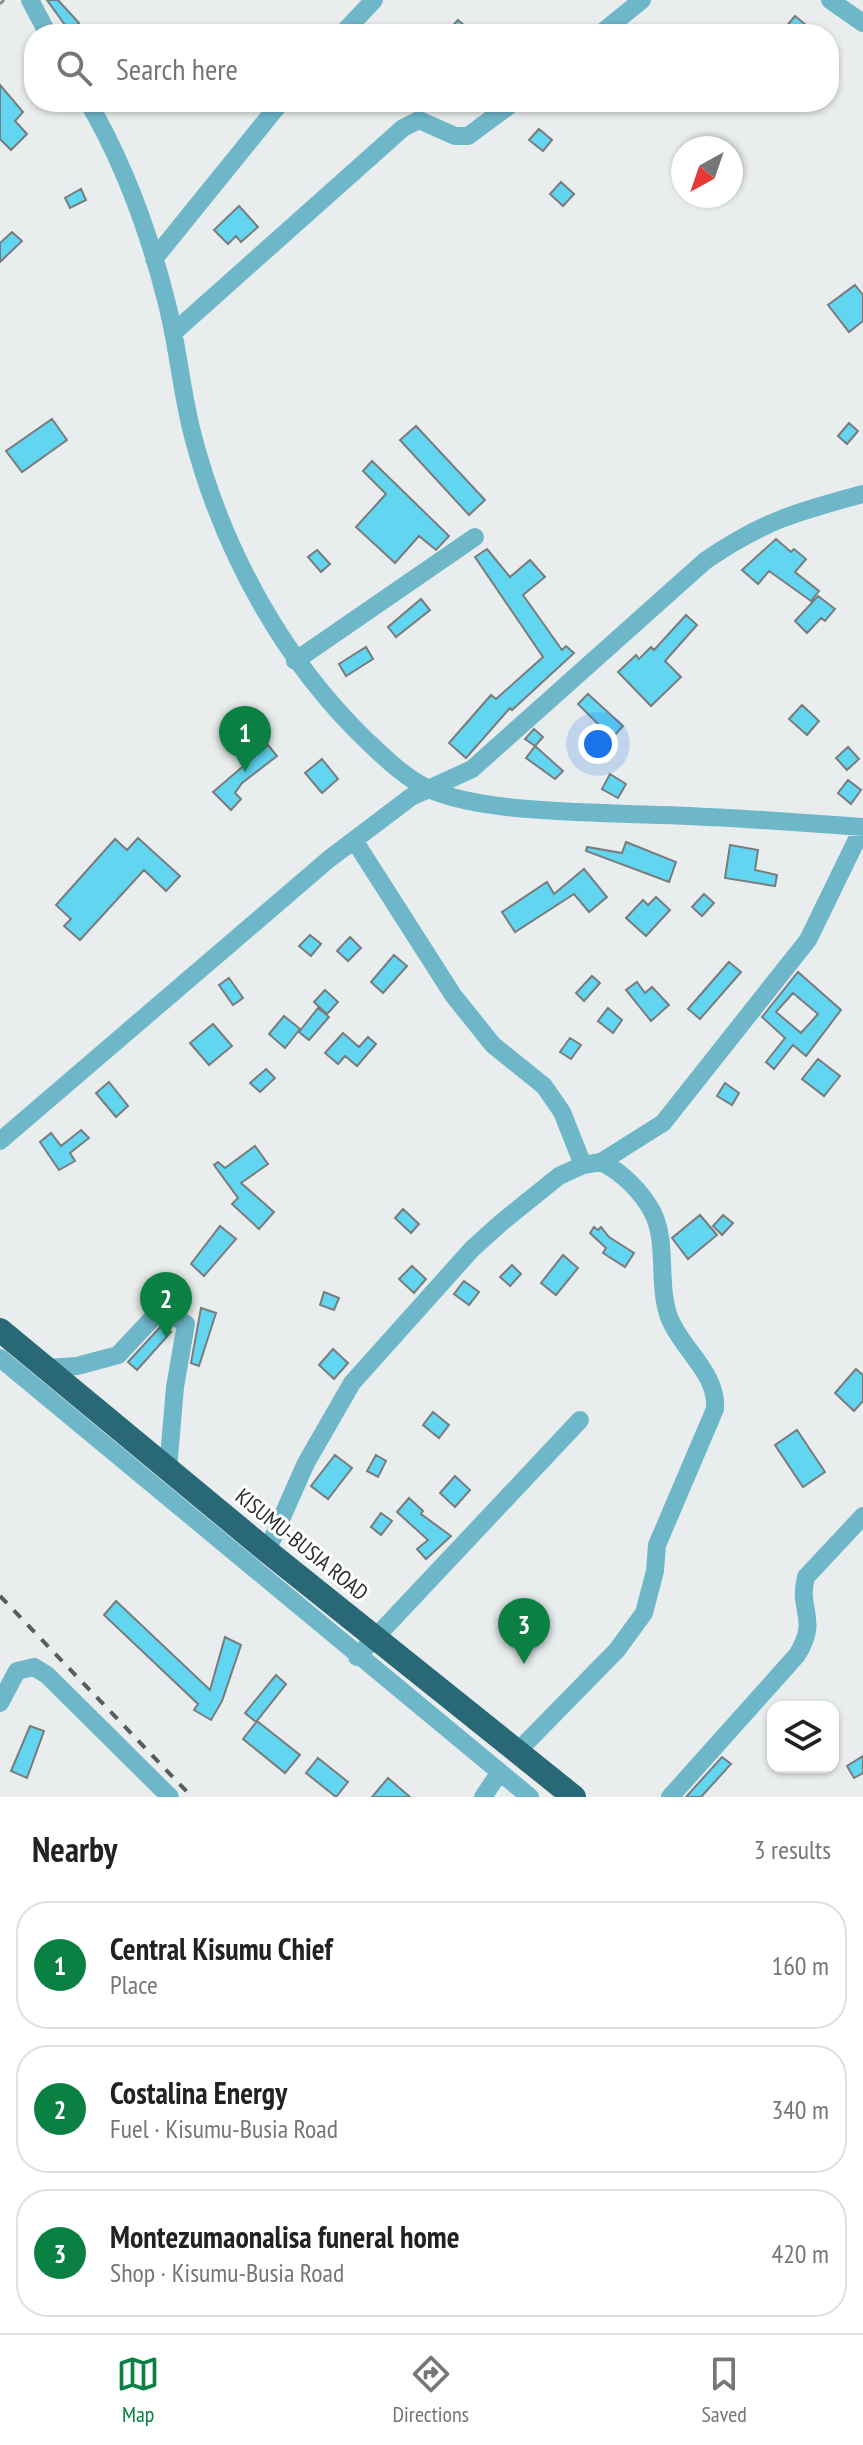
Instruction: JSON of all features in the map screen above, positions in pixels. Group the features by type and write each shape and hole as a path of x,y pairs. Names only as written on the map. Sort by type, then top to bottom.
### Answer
{"highway":[{"name":"KISUMU-BUSIA ROAD","path":"0,1330 267,1551 574,1797"}],"street":[{"path":"30,0 43,24"},
{"path":"351,24 374,0"},
{"path":"612,24 642,0"},
{"path":"830,0 863,23"},
{"path":"93,112 118,162 154,259 173,333 187,414 216,504 244,572 295,661 347,722 392,765 428,788 489,802 566,811 863,827 830,901 798,952 663,1123 592,1163 559,1176 472,1249 352,1383 306,1463 267,1551"},
{"path":"154,259 273,112"},
{"path":"173,333 403,128 419,120 428,121 455,136 468,136 500,112"},
{"path":"0,1141 354,840 428,788 472,769 705,561 744,534 780,516 863,494"},
{"path":"295,661 475,537"},
{"path":"354,840 453,995 493,1045 544,1086 592,1163 627,1180 652,1211 657,1223 661,1286 668,1315 676,1333 711,1385 715,1409 657,1545 655,1571 644,1613 617,1650 518,1751"},
{"path":"46,1368 77,1366 118,1355 162,1308 186,1324 175,1387 168,1469"},
{"path":"0,1358 357,1657 530,1797"},
{"path":"357,1657 580,1420"},
{"path":"670,1797 797,1655 809,1631 803,1587 806,1577 863,1516"},
{"path":"0,1703 17,1671 34,1667 47,1675 170,1797"},
{"path":"483,1797 500,1772"}],"building":[{"path":"47,0 58,0 79,23 64,24"},
{"path":"795,16 805,24 788,24"},
{"path":"0,85 23,112 15,121 27,134 11,150 0,139"},
{"path":"539,129 552,140 543,151 529,140"},
{"path":"561,182 574,194 563,206 550,194"},
{"path":"81,189 86,200 70,208 65,198"},
{"path":"239,206 258,227 241,242 236,236 228,244 214,230"},
{"path":"12,232 22,241 0,262 0,243"},
{"path":"855,285 863,295 863,321 849,332 828,305"},
{"path":"52,419 67,440 22,472 6,451"},
{"path":"849,423 858,431 847,444 838,436"},
{"path":"416,426 485,500 469,515 400,440"},
{"path":"372,461 449,536 436,550 419,536 395,563 356,527 386,494 363,471"},
{"path":"776,539 791,552 794,549 806,559 795,572 819,591 811,601 769,571 758,584 742,570"},
{"path":"487,549 510,577 530,560 545,577 523,595 562,650 566,646 574,653 512,710 510,708 466,758 449,743 491,695 496,699 543,657 475,557"},
{"path":"317,550 330,564 321,572 308,557"},
{"path":"818,596 835,609 825,621 821,618 807,633 795,621"},
{"path":"421,599 430,610 396,637 388,627"},
{"path":"686,615 697,625 665,661 681,677 651,706 618,672 636,655 639,659 651,647 654,650"},
{"path":"366,647 373,659 346,676 339,664"},
{"path":"588,694 623,726 612,738 578,704"},
{"path":"802,705 819,721 807,735 789,719"},
{"path":"534,729 543,737 535,746 525,739"},
{"path":"268,745 277,756 242,783 235,793 241,799 231,810 213,792"},
{"path":"535,746 563,771 555,779 526,758"},
{"path":"848,747 859,759 847,770 836,758"},
{"path":"322,759 338,779 322,793 305,773"},
{"path":"610,774 626,784 618,798 602,789"},
{"path":"848,780 861,790 851,804 838,793"},
{"path":"138,838 180,876 166,891 144,870 80,940 64,926 71,919 56,905 115,839 127,850"},
{"path":"626,842 676,862 669,882 586,851 587,847 622,853"},
{"path":"730,845 758,850 755,870 777,875 775,886 725,878"},
{"path":"584,869 607,897 589,912 574,894 515,932 502,912 547,882 554,894"},
{"path":"704,894 714,903 702,916 692,907"},
{"path":"656,897 670,910 646,936 626,918 643,900 648,905"},
{"path":"310,935 321,944 311,956 299,946"},
{"path":"350,937 361,948 348,961 337,951"},
{"path":"394,955 407,966 383,993 371,982"},
{"path":"729,962 741,972 700,1019 688,1009"},
{"path":"798,972 841,1010 806,1056 793,1045 774,1069 766,1062 785,1038 762,1017","holes":["793,993 818,1014 801,1033 776,1012"]},
{"path":"592,976 600,983 584,1001 576,993"},
{"path":"229,978 243,998 233,1005 219,985"},
{"path":"637,982 645,993 652,987 669,1005 651,1021 626,990"},
{"path":"325,990 338,1002 327,1014 314,1002"},
{"path":"318,1008 329,1017 309,1040 299,1032"},
{"path":"608,1008 622,1020 613,1033 598,1021"},
{"path":"284,1016 300,1029 285,1048 269,1034"},
{"path":"213,1024 232,1046 209,1065 190,1043"},
{"path":"343,1033 359,1047 368,1037 376,1044 357,1066 345,1056 338,1064 325,1053"},
{"path":"570,1038 581,1045 571,1059 560,1052"},
{"path":"818,1059 840,1076 824,1096 802,1079"},
{"path":"266,1069 275,1078 260,1092 250,1083"},
{"path":"109,1082 128,1106 116,1117 96,1093"},
{"path":"725,1083 739,1093 732,1105 717,1096"},
{"path":"81,1130 89,1138 70,1153 75,1161 59,1170 40,1142 51,1133 61,1146"},
{"path":"255,1146 268,1164 241,1183 274,1212 259,1229 232,1204 238,1198 214,1165 218,1162 225,1168"},
{"path":"403,1209 419,1224 411,1233 395,1218"},
{"path":"700,1215 717,1235 688,1259 672,1238"},
{"path":"723,1215 733,1223 722,1235 713,1226"},
{"path":"220,1226 236,1239 204,1276 191,1264"},
{"path":"594,1227 598,1230 601,1227 609,1237 634,1253 625,1267 603,1253 606,1248 590,1233"},
{"path":"563,1255 578,1268 556,1295 541,1283"},
{"path":"512,1265 521,1274 510,1286 500,1277"},
{"path":"412,1266 426,1279 414,1293 399,1279"},
{"path":"464,1281 479,1292 469,1305 454,1294"},
{"path":"324,1292 339,1298 334,1310 320,1305"},
{"path":"201,1308 216,1313 199,1366 191,1363"},
{"path":"163,1324 171,1332 137,1370 128,1362"},
{"path":"333,1349 348,1363 334,1379 319,1365"},
{"path":"856,1369 863,1375 863,1401 854,1411 835,1393"},
{"path":"433,1412 449,1425 439,1438 423,1425"},
{"path":"797,1430 825,1472 803,1487 775,1445"},
{"path":"335,1455 352,1468 328,1499 311,1486"},
{"path":"376,1455 386,1461 378,1477 367,1471"},
{"path":"455,1476 470,1490 455,1507 440,1493"},
{"path":"409,1498 423,1511 421,1514 451,1536 426,1559 417,1549 428,1540 397,1512"},
{"path":"381,1513 392,1521 381,1535 371,1527"},
{"path":"116,1601 210,1690 225,1637 241,1645 222,1701 211,1720 194,1710 198,1704 104,1615"},
{"path":"276,1675 286,1684 256,1722 245,1713"},
{"path":"257,1721 300,1755 285,1773 243,1739"},
{"path":"30,1726 44,1731 27,1778 11,1771"},
{"path":"863,1756 863,1773 854,1778 847,1766"},
{"path":"722,1757 731,1764 701,1797 686,1797"},
{"path":"318,1758 348,1782 336,1797 306,1773"},
{"path":"388,1778 410,1797 372,1797"}],"railway":[{"path":"0,1596 192,1797"}],"place":[{"name":"Central Kisumu Chief","path":"245,772"},
{"name":"Costalina Energy","path":"166,1338"},
{"name":"Montezumaonalisa funeral home","path":"524,1664"}]}
